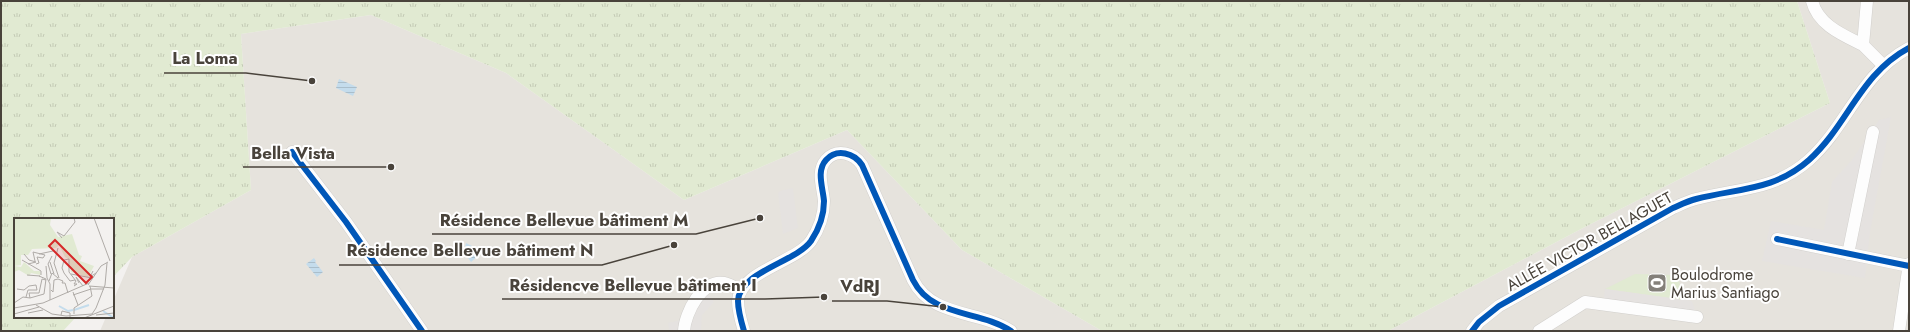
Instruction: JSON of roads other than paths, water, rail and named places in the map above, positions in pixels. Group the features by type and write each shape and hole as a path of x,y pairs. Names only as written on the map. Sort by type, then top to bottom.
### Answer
{"street":[{"path":"1812,1 1814,9 1830,28 1863,45 1883,66"},
{"path":"1863,45 1867,1"},
{"name":"ALLÉE VICTOR BELLAGUET","path":"1472,331 1479,322 1499,306 1673,208 1695,199 1762,187 1784,178 1808,161 1829,140 1870,79 1897,54 1909,48"},
{"path":"1848,254 1873,132"},
{"path":"292,152 346,222 422,331"},
{"path":"744,331 738,301 741,290 761,272 798,253 807,246 818,230 823,211 822,167 830,157 846,153 853,156 862,165 913,280 924,297 943,307 998,323 1011,331"},
{"path":"1777,239 1909,265 1899,331"},
{"path":"684,331 690,308 700,294 709,287 725,283 741,290"},
{"path":"1539,331 1585,302 1697,317"}],"water":[{"path":"339,79 357,87 353,96 336,88"},
{"path":"466,243 474,247 473,251 477,257 471,262 464,252"},
{"path":"314,258 316,261 315,262 323,272 317,277 306,264"}],"place":[{"name":"La Loma","path":"312,81"},
{"name":"Bella Vista","path":"391,167"},
{"name":"Résidence Bellevue bâtiment M","path":"760,218"},
{"name":"Résidence Bellevue bâtiment N","path":"674,245"},
{"name":"Boulodrome Marius Santiago","path":"1657,283"},
{"name":"Résidencve Bellevue bâtiment I","path":"824,297"},
{"name":"VdRJ","path":"943,307"}]}
